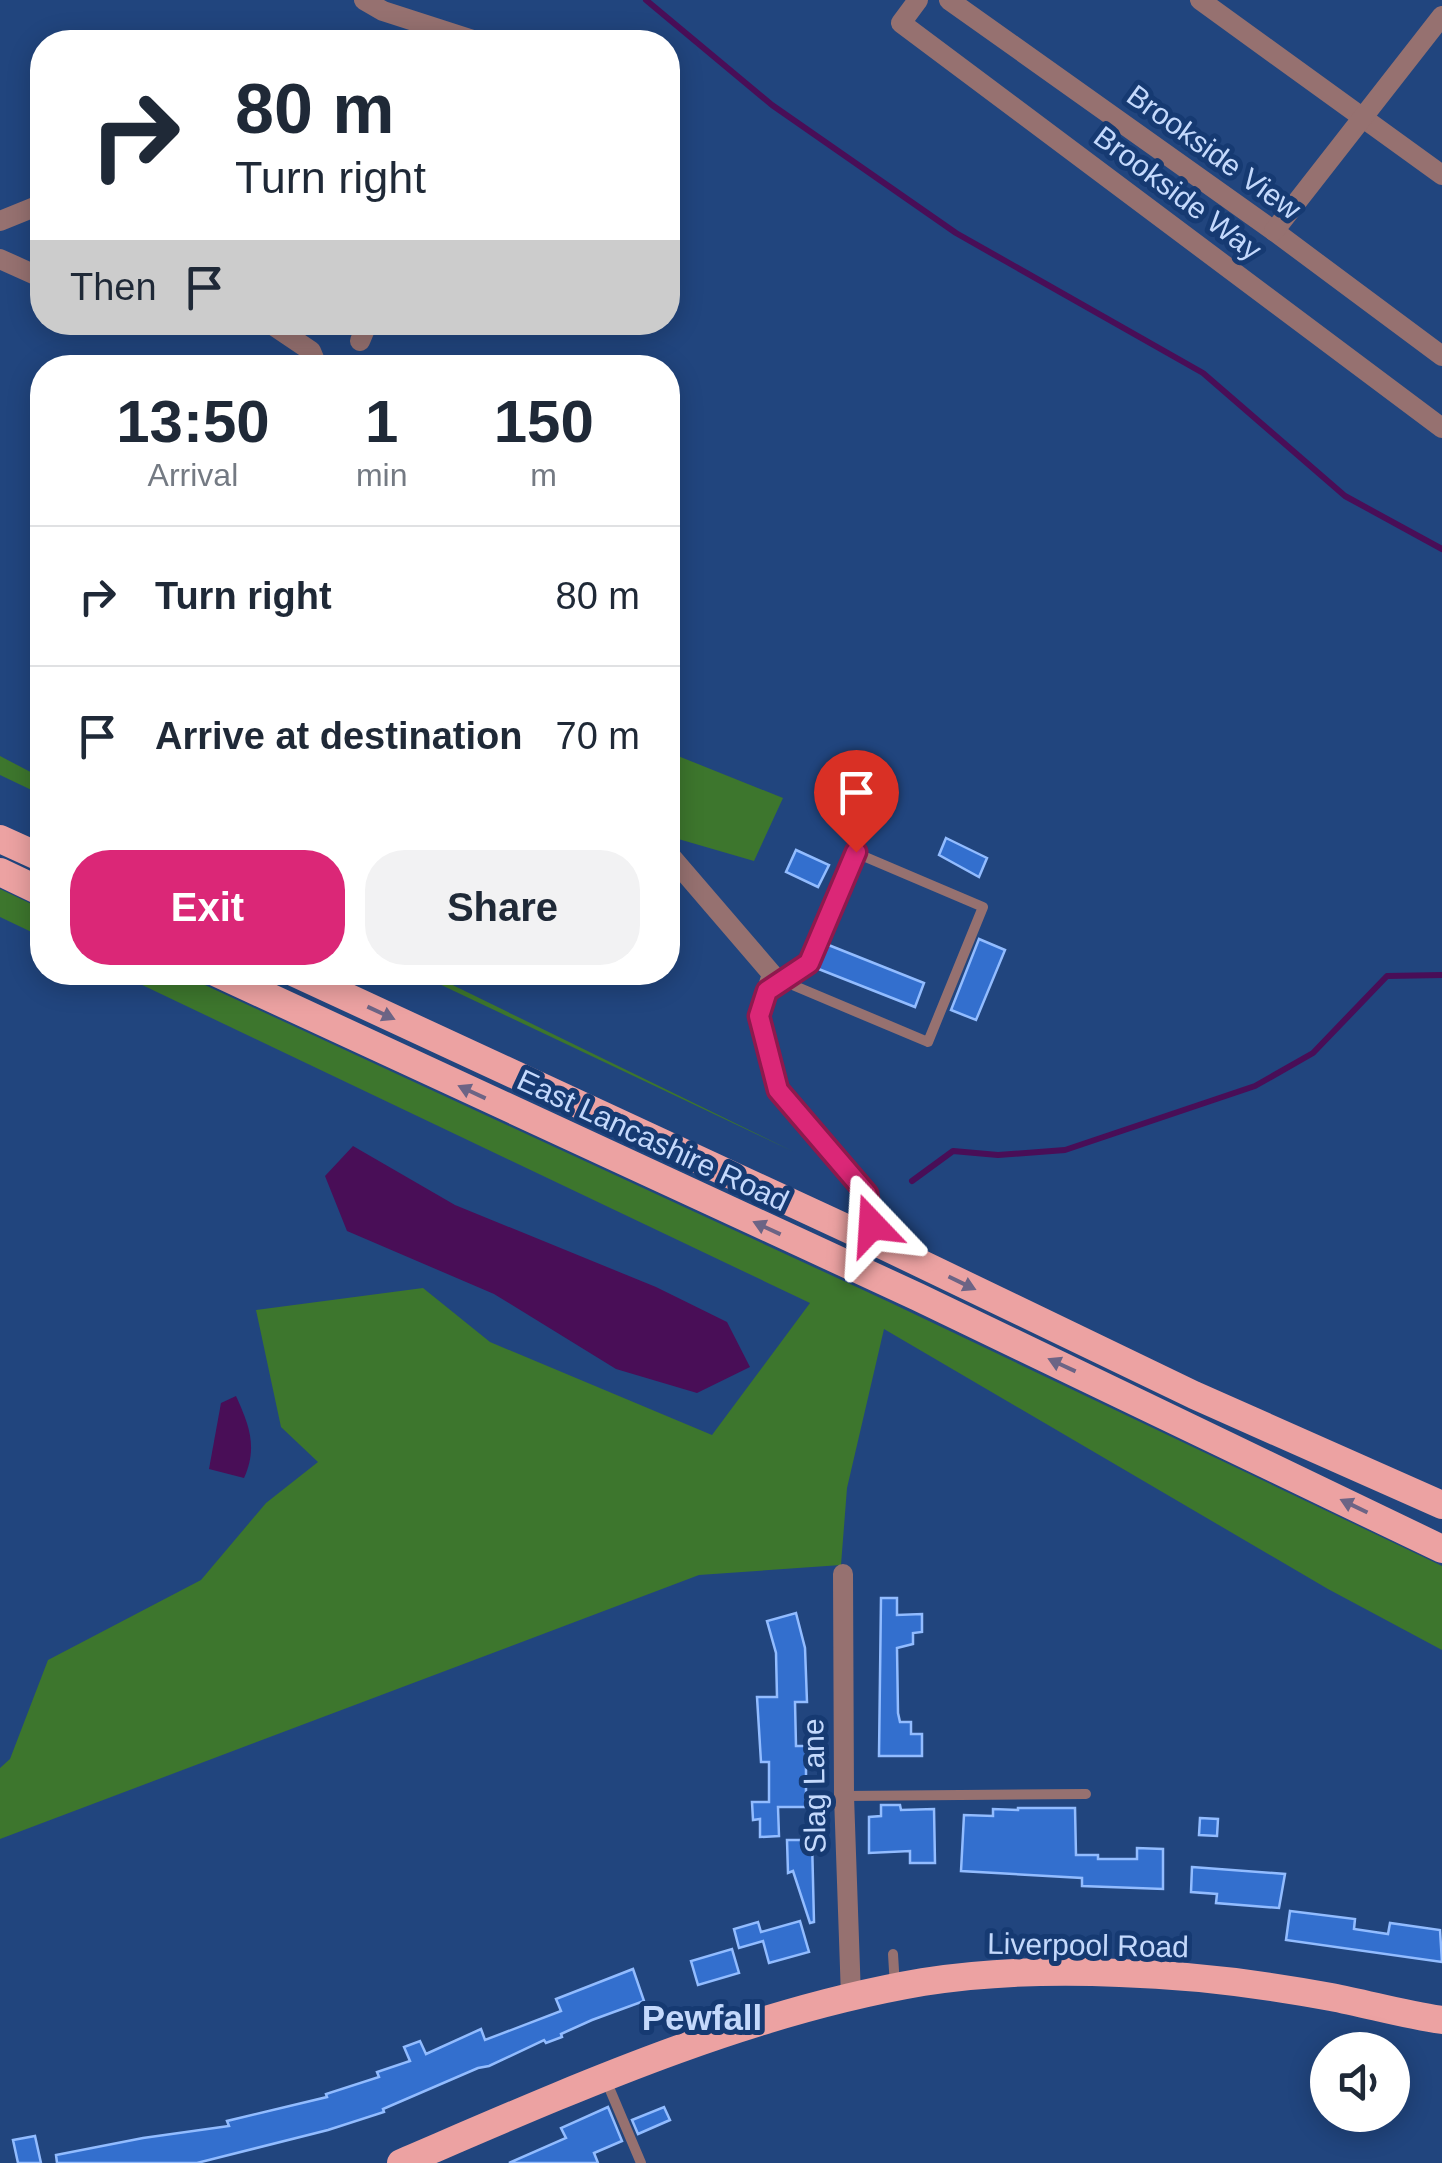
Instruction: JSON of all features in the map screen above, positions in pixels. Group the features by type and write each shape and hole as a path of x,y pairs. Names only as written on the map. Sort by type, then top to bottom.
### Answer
{"highway":[{"path":"0,839 30,853"},
{"path":"0,872 30,886"},
{"name":"East Lancashire Road","path":"243,985 884,1282 1442,1549"},
{"name":"East Lancashire Road","path":"321,985 885,1246 1194,1395 1442,1505"},
{"path":"884,1282 885,1246"},
{"name":"Liverpool Road","path":"401,2163 605,2077 765,2021 851,1997 978,1976 1045,1971 1122,1973 1269,1986 1442,2020"}],"street":[{"path":"364,0 443,30"},
{"name":"Brookside Way","path":"918,0 901,22 1442,428"},
{"name":"Brookside View","path":"949,0 1442,356"},
{"path":"1200,0 1442,175"},
{"path":"1274,231 1442,16"},
{"path":"0,221 30,209"},
{"path":"0,259 30,273"},
{"path":"287,335 313,355"},
{"path":"680,867 772,974 775,986 759,1016 778,1090 867,1194 885,1246"},
{"name":"Slag Lane","path":"843,1574 844,1796 851,1997"}],"lane":[{"path":"856,852 983,907 928,1042 775,986 809,963 856,852"},
{"path":"844,1796 1086,1794"},
{"path":"893,1954 895,1988"},
{"path":"605,2077 641,2163"}],"green space":[{"path":"0,756 30,772 30,789 0,775"},
{"path":"680,757 783,798 754,861 680,839"},
{"path":"0,889 30,903 30,931 0,917"},
{"path":"142,985 205,985 889,1302 1442,1566 1442,1650 1328,1589 884,1329 847,1488 841,1565 699,1575 0,1839 0,1768 10,1759 48,1660 201,1580 266,1503 318,1462 281,1427 256,1310 423,1288 490,1342 712,1435 810,1303"},
{"path":"441,985 453,985 794,1152"}],"shaded area":[{"path":"353,1146 455,1205 656,1287 727,1322 750,1367 697,1393 616,1369 494,1294 347,1231 325,1176"},
{"path":"236,1396 250,1436 244,1478 209,1469 221,1403"}],"building":[{"path":"946,838 987,858 979,877 939,855"},
{"path":"796,850 829,865 818,887 786,872"},
{"path":"979,939 1005,950 976,1020 951,1010"},
{"path":"826,944 924,983 915,1007 816,968"},
{"path":"881,1598 897,1598 897,1615 922,1614 922,1632 913,1633 913,1644 897,1648 900,1722 911,1722 911,1734 922,1734 922,1756 879,1756"},
{"path":"796,1613 805,1648 807,1702 795,1702 796,1746 806,1746 806,1807 778,1807 779,1836 760,1837 760,1819 753,1820 752,1802 769,1802 769,1762 761,1762 757,1697 777,1697 776,1653 767,1621"},
{"path":"881,1805 900,1805 901,1810 934,1809 935,1863 910,1863 910,1851 869,1853 869,1817 881,1816"},
{"path":"1075,1808 1076,1855 1137,1859 1137,1848 1163,1849 1163,1889 1082,1886 1082,1878 961,1871 964,1815 993,1816 993,1809"},
{"path":"1200,1818 1218,1819 1217,1836 1199,1835"},
{"path":"787,1840 812,1840 814,1922 810,1923 793,1871 788,1873"},
{"path":"1192,1867 1285,1874 1279,1908 1216,1903 1217,1894 1191,1892"},
{"path":"1290,1911 1355,1919 1354,1929 1388,1934 1390,1923 1440,1930 1442,1962 1286,1940"},
{"path":"800,1921 809,1952 769,1963 763,1941 739,1948 734,1929 758,1922 761,1932"},
{"path":"732,1949 739,1973 698,1985 691,1961"},
{"path":"633,1969 644,2001 478,2068 383,2109 384,2112 197,2163 57,2163 56,2155 229,2126 227,2121 327,2097 326,2094 379,2077 377,2072 410,2061 404,2047 420,2041 426,2054 481,2029 485,2040 561,2011 556,1999"},
{"path":"608,2107 622,2141 594,2153 598,2163 509,2163 566,2138 561,2128"},
{"path":"664,2107 670,2120 638,2134 632,2120"},
{"path":"35,2136 41,2163 18,2163 13,2140"}],"waterway":[{"path":"646,0 772,105 956,233 1203,373 1345,496 1442,549"},
{"path":"912,1181 953,1151 998,1155 1065,1150 1255,1086 1313,1053 1387,976 1442,975"}],"district":[{"name":"Pewfall","path":"702,2017"}],"route":[{"path":"856,852 809,963 767,991 759,1016 778,1090 867,1194 872,1225"}]}
